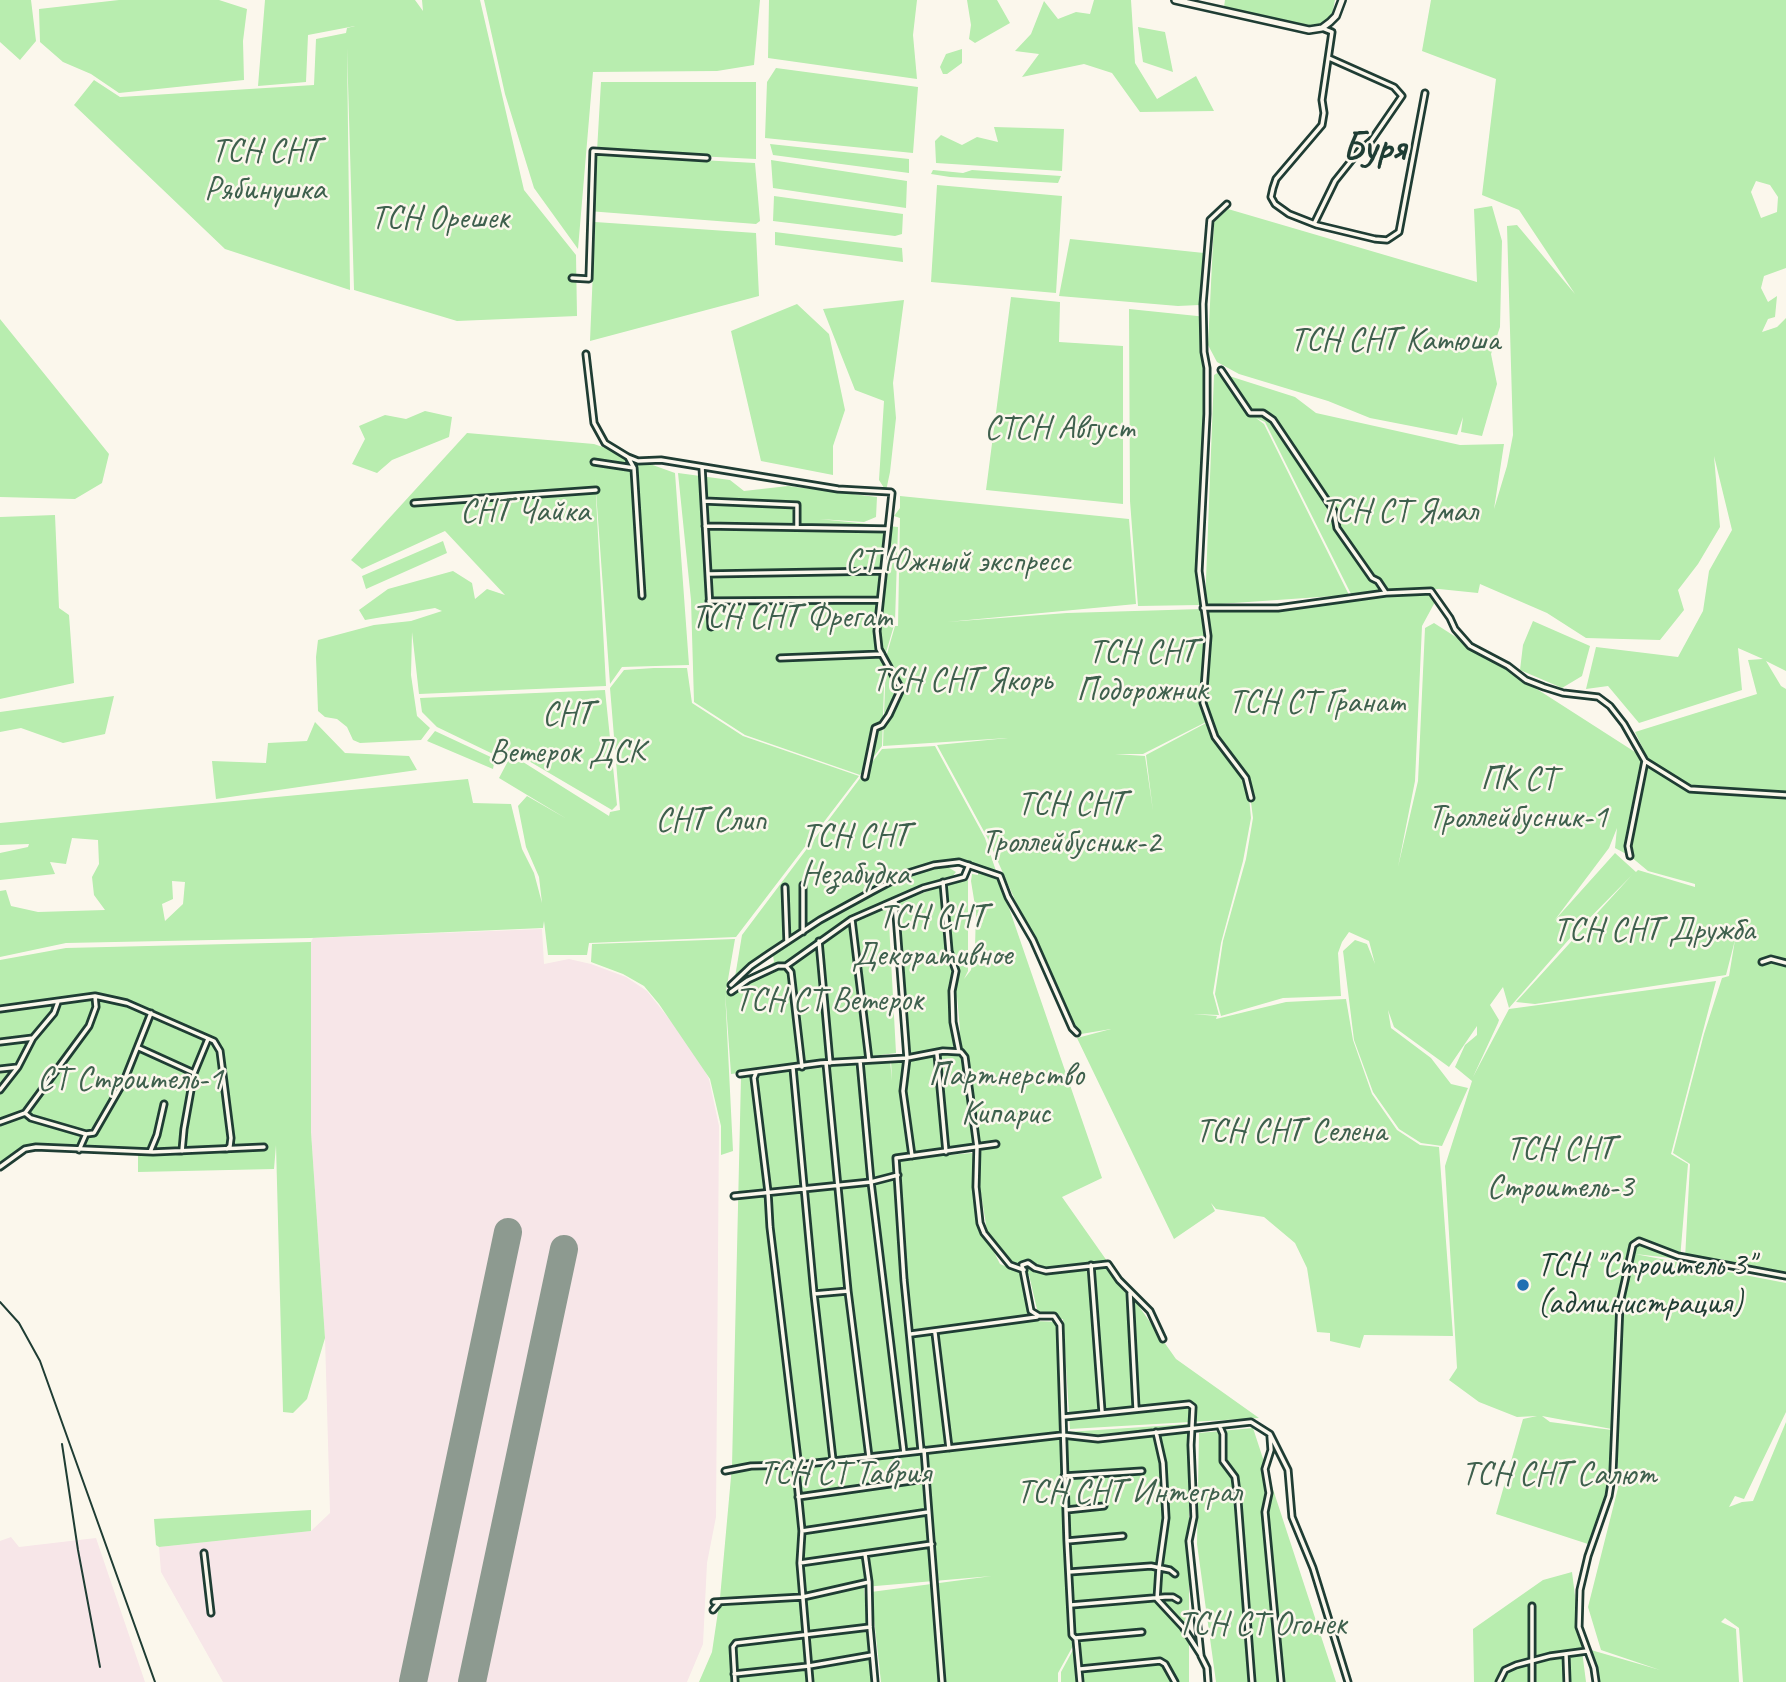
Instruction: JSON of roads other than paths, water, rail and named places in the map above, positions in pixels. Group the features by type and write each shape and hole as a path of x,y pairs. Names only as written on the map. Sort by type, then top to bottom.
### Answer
{"main road":[{"path":"1175,0 1309,30 1322,28 1336,16 1342,0"}],"street":[{"path":"1322,28 1332,32 1321,125 1276,179 1271,197 1275,204 1289,215 1355,235 1387,240 1399,232 1425,93"},
{"path":"1314,224 1335,181 1359,151 1371,141 1402,96 1394,87 1329,58"},
{"path":"572,278 589,279 593,151 707,158"},
{"path":"1227,204 1210,220 1203,304 1204,352 1208,369 1199,571 1202,608 1208,636 1203,703 1215,737 1246,778 1251,798"},
{"path":"586,354 594,423 605,443 628,457 638,461 661,460 838,489 892,492 877,631 879,649 901,688 889,715 875,728 865,777"},
{"path":"1221,370 1250,413 1263,413 1273,420 1334,511 1337,528 1372,579 1378,581 1386,593"},
{"path":"628,457 634,468 642,596"},
{"path":"594,462 634,468"},
{"path":"702,467 711,627"},
{"path":"414,503 596,490"},
{"path":"704,500 797,505 797,527"},
{"path":"705,526 888,528"},
{"path":"708,574 883,571"},
{"path":"1202,608 1278,608 1386,593 1430,591 1455,629 1470,646 1508,666 1527,680 1544,687 1563,693 1598,697 1617,715 1646,761 1690,789 1786,795"},
{"path":"709,601 880,600"},
{"path":"780,658 882,654"},
{"path":"1630,856 1628,845 1646,761"},
{"path":"731,985 751,966 803,932 905,874 946,862 959,862 1000,876 1008,897 1033,940 1072,1028 1077,1032"},
{"path":"730,992 778,966 786,966 852,919 943,882 964,877 969,865"},
{"path":"943,882 949,951 956,971 952,991 953,1022 960,1052 965,1057 977,1147 976,1187 980,1223 984,1233 1010,1265 1025,1270"},
{"path":"803,885 803,932"},
{"path":"785,887 788,942"},
{"path":"895,901 907,1058 903,1091 912,1156"},
{"path":"852,919 869,1060"},
{"path":"819,941 848,1291 869,1457"},
{"path":"1762,962 1771,959 1786,962"},
{"path":"786,966 791,972 802,1067"},
{"path":"0,1122 25,1114 89,1026 94,1017 95,996"},
{"path":"0,1009 95,996 127,1003 217,1044 231,1138 227,1149"},
{"path":"0,1090 19,1067 33,1038 54,1013 58,1002"},
{"path":"25,1114 91,1135 98,1128 124,1081 151,1013"},
{"path":"0,1042 33,1038"},
{"path":"182,1151 194,1073 208,1039"},
{"path":"138,1048 194,1073"},
{"path":"740,1074 828,1063 960,1052"},
{"path":"937,1054 946,1152"},
{"path":"860,1061 904,1453"},
{"path":"0,1069 19,1067"},
{"path":"793,1068 833,1460"},
{"path":"757,1073 754,1078 798,1465 796,1471 802,1531 800,1563 810,1682"},
{"path":"150,1152 164,1104"},
{"path":"79,1150 86,1134"},
{"path":"942,1682 932,1544 904,1280 896,1158 996,1143"},
{"path":"0,1167 31,1148 150,1152 264,1147"},
{"path":"734,1196 872,1182 898,1175"},
{"path":"1597,1682 1580,1627 1580,1590 1588,1556 1609,1496 1613,1472 1620,1303 1633,1245 1639,1241 1678,1256 1786,1276"},
{"path":"1040,1316 1031,1311 1025,1270 1022,1267 1026,1263 1040,1270 1108,1264 1150,1311 1163,1339"},
{"path":"1091,1265 1102,1412"},
{"path":"814,1294 848,1291"},
{"path":"1130,1291 1136,1409"},
{"path":"911,1334 1030,1320 1040,1316 1054,1316 1059,1322 1072,1634 1075,1637 1080,1682"},
{"path":"935,1333 949,1448"},
{"path":"1064,1417 1191,1405 1194,1409 1191,1445 1194,1517 1189,1541 1201,1656"},
{"path":"725,1472 756,1465 798,1465 1062,1435 1098,1439 1251,1422 1270,1434 1288,1470 1292,1517 1313,1568 1348,1682"},
{"path":"1219,1426 1223,1434 1223,1461 1235,1477 1252,1682"},
{"path":"1156,1432 1163,1463 1166,1518 1158,1568 1157,1599 1183,1627 1201,1656 1207,1668 1208,1682"},
{"path":"1270,1434 1272,1450 1265,1469 1269,1493 1265,1512 1281,1682"},
{"path":"1064,1476 1142,1471"},
{"path":"798,1497 925,1479"},
{"path":"1066,1510 1104,1506"},
{"path":"802,1531 928,1512"},
{"path":"1067,1541 1124,1536"},
{"path":"800,1563 932,1544"},
{"path":"204,1553 211,1612"},
{"path":"865,1554 875,1682"},
{"path":"1069,1572 1151,1566 1170,1570 1175,1574"},
{"path":"713,1610 716,1603 803,1597 869,1582"},
{"path":"1071,1605 1173,1597 1178,1600"},
{"path":"1532,1606 1532,1682"},
{"path":"735,1682 733,1647 736,1643 870,1628"},
{"path":"1075,1637 1142,1632"},
{"path":"1499,1682 1505,1670 1533,1661 1587,1651"},
{"path":"1566,1654 1567,1682"},
{"path":"734,1674 809,1666 872,1655"},
{"path":"1080,1669 1160,1661 1165,1664 1175,1682"}],"railway":[{"path":"0,1302 19,1323 40,1361 155,1682"},
{"path":"62,1444 100,1667"}],"place":[{"name":"ТСН \"Строитель 3\" (администрация)","path":"1523,1285"}],"district":[{"name":"Буря","path":"1374,149"}],"park label":[{"name":"ТСН СНТ Рябинушка","path":"265,171"},
{"name":"ТСН Орешек","path":"440,219"},
{"name":"ТСН СНТ Катюша","path":"1395,341"},
{"name":"СТСН Август","path":"1059,429"},
{"name":"СНТ Чайка","path":"525,512"},
{"name":"ТСН СТ Ямал","path":"1399,512"},
{"name":"СТ Южный экспресс","path":"958,562"},
{"name":"ТСН СНТ Фрегат","path":"792,618"},
{"name":"ТСН СНТ Подорожник","path":"1142,672"},
{"name":"ТСН СНТ Якорь","path":"962,681"},
{"name":"ТСН СТ Гранат","path":"1317,703"},
{"name":"СНТ Ветерок ДСК","path":"567,734"},
{"name":"ПК СТ Троллейбусник-1","path":"1518,799"},
{"name":"СНТ Слип","path":"711,821"},
{"name":"ТСН СНТ Троллейбусник-2","path":"1071,824"},
{"name":"ТСН СНТ Незабудка","path":"855,856"},
{"name":"ТСН СНТ Дружба","path":"1654,931"},
{"name":"ТСН СНТ Декоративное","path":"932,937"},
{"name":"ТСН СТ Ветерок","path":"829,1001"},
{"name":"СТ Строитель-1","path":"130,1080"},
{"name":"Партнерство Кипарис","path":"1006,1095"},
{"name":"ТСН СНТ Селена","path":"1291,1132"},
{"name":"ТСН СНТ Строитель-3","path":"1560,1169"},
{"name":"ТСН СТ Таврия","path":"845,1474"},
{"name":"ТСН СНТ Салют","path":"1559,1475"},
{"name":"ТСН СНТ Интеграл","path":"1129,1493"},
{"name":"ТСН СТ Огонек","path":"1262,1625"}]}
